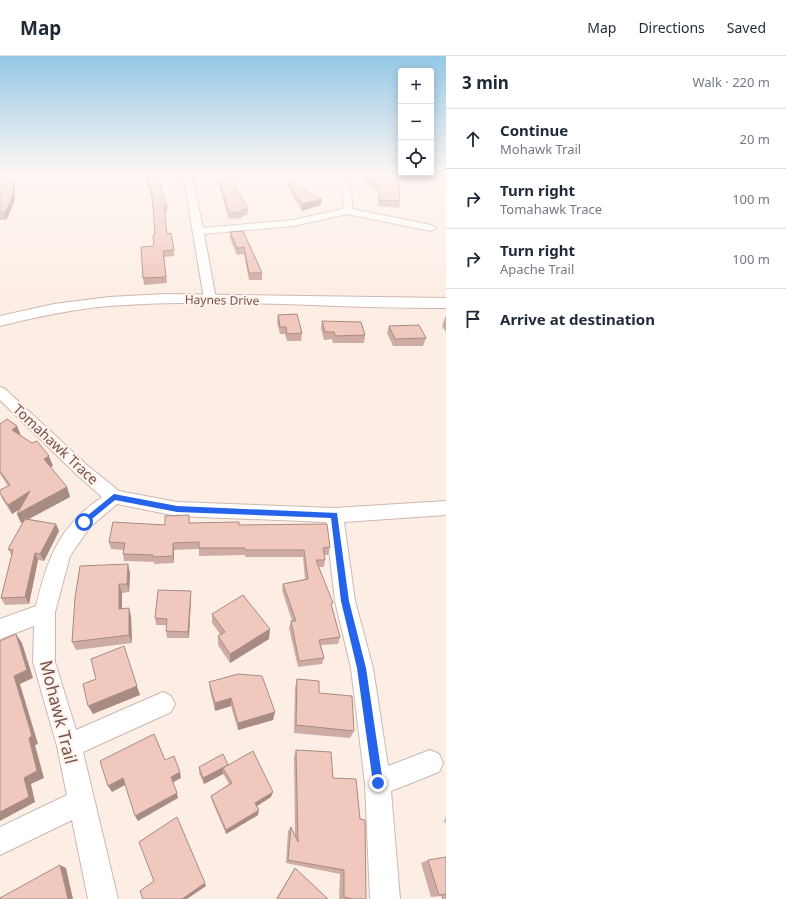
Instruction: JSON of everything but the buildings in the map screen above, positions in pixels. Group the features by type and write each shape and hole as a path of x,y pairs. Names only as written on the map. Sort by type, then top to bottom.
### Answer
{"street":[{"path":"195,212 210,299"},
{"path":"199,231 303,223 324,219 343,212"},
{"path":"354,212 431,228"},
{"name":"Haynes Drive","path":"7,319 62,306 116,300 210,299 446,303"},
{"name":"Tomahawk Trace","path":"0,392 82,470 114,497 177,509 334,515 446,508"},
{"name":"Mohawk Trail","path":"103,899 80,802 69,746 44,662 45,612 51,585 61,553 84,522 114,497"},
{"path":"334,515 345,601 362,668 378,783 385,899"},
{"path":"0,629 45,612"},
{"path":"69,746 163,704"},
{"path":"378,783 430,763"},
{"path":"0,842 80,802"}],"route":[{"path":"84,522 114,497 177,509 334,515 345,601 362,668 378,783"}]}
